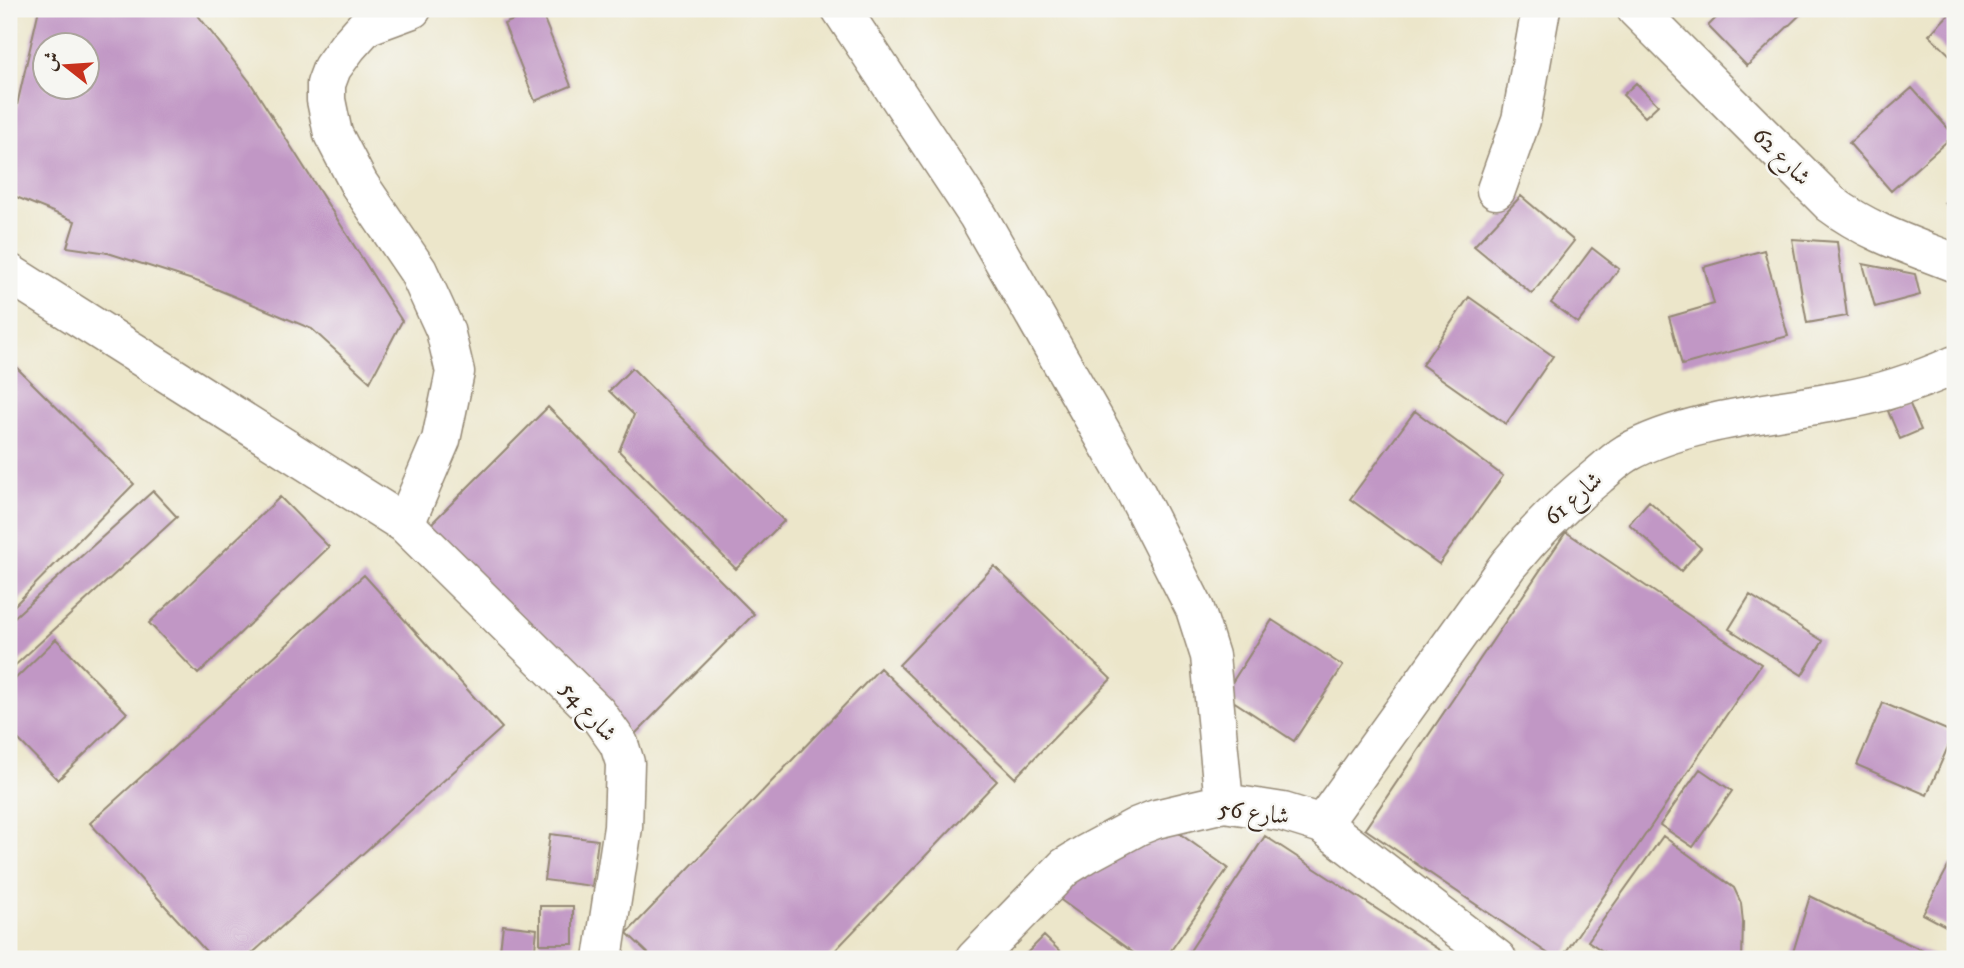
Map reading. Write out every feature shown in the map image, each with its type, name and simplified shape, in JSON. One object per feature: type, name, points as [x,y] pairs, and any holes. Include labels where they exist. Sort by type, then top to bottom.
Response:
[{"type":"street","points":[[404,524],[441,440],[455,372],[445,330],[418,271],[359,184],[333,134],[326,100],[332,68],[366,26],[411,9]]},
{"type":"street","points":[[841,9],[978,216],[1135,491],[1189,596],[1210,656],[1224,803]]},
{"type":"street","points":[[1496,190],[1521,120],[1541,9]]},
{"type":"street","name":"شارع 62","points":[[1636,9],[1831,204],[1852,220],[1875,231],[1955,263]]},
{"type":"street","name":"شارع 54","points":[[9,273],[404,524],[597,713],[619,744],[625,762],[622,827],[603,959]]},
{"type":"street","name":"شارع 61","points":[[1322,824],[1508,565],[1539,528],[1580,490],[1626,454],[1647,444],[1710,423],[1847,400],[1891,388],[1955,365]]},
{"type":"street","name":"شارع 56","points":[[975,959],[1065,867],[1138,825],[1179,812],[1224,803],[1283,812],[1322,824],[1497,959]]},
{"type":"building","points":[[39,9],[193,9],[250,82],[402,321],[370,382],[312,329],[202,283],[108,253],[67,247],[75,221],[9,194],[9,140],[32,40],[32,102],[102,102],[102,32],[34,32]]},
{"type":"building","points":[[540,9],[571,86],[535,101],[504,24]]},
{"type":"building","points":[[1725,9],[1806,9],[1747,66],[1708,26]]},
{"type":"building","points":[[1955,9],[1955,60],[1929,35]]},
{"type":"building","points":[[1636,83],[1658,105],[1645,117],[1623,95]]},
{"type":"building","points":[[1912,88],[1954,135],[1891,191],[1849,143]]},
{"type":"building","points":[[1955,190],[1955,214],[1944,203]]},
{"type":"building","points":[[1521,196],[1574,241],[1532,294],[1474,246]]},
{"type":"building","points":[[1792,239],[1837,242],[1847,316],[1807,323]]},
{"type":"building","points":[[1592,248],[1619,269],[1578,323],[1551,303]]},
{"type":"building","points":[[1764,250],[1788,336],[1682,365],[1669,317],[1714,304],[1704,267]]},
{"type":"building","points":[[1863,264],[1915,274],[1920,295],[1875,307]]},
{"type":"building","points":[[1469,297],[1553,356],[1506,424],[1422,365]]},
{"type":"building","points":[[14,365],[134,484],[9,611],[9,370]]},
{"type":"building","points":[[632,368],[784,521],[736,569],[619,451],[634,415],[609,391]]},
{"type":"building","points":[[1909,402],[1921,430],[1900,439],[1888,411]]},
{"type":"building","points":[[548,407],[754,614],[632,737],[426,529]]},
{"type":"building","points":[[1415,411],[1503,476],[1439,564],[1350,499]]},
{"type":"building","points":[[153,491],[177,517],[9,671],[9,622]]},
{"type":"building","points":[[280,497],[329,547],[198,674],[149,623]]},
{"type":"building","points":[[1649,501],[1701,548],[1681,571],[1629,524]]},
{"type":"building","points":[[1566,532],[1761,664],[1561,959],[1556,959],[1365,829]]},
{"type":"building","points":[[994,566],[1111,679],[1015,778],[899,665]]},
{"type":"building","points":[[364,575],[502,728],[246,959],[213,959],[90,823]]},
{"type":"building","points":[[1750,595],[1823,641],[1802,675],[1729,629]]},
{"type":"building","points":[[1272,620],[1343,666],[1294,741],[1224,695]]},
{"type":"building","points":[[56,639],[127,713],[58,780],[9,730],[9,685]]},
{"type":"building","points":[[880,668],[997,781],[827,959],[654,959],[627,933]]},
{"type":"building","points":[[1883,703],[1954,733],[1927,795],[1857,765]]},
{"type":"building","points":[[1700,769],[1732,791],[1693,847],[1660,825]]},
{"type":"building","points":[[1166,824],[1228,868],[1165,959],[1142,959],[1058,898],[1103,854]]},
{"type":"building","points":[[550,834],[598,840],[592,886],[544,880]]},
{"type":"building","points":[[1265,836],[1447,955],[1444,959],[1189,959],[1186,957]]},
{"type":"building","points":[[1663,836],[1734,888],[1741,903],[1742,959],[1614,959],[1588,941]]},
{"type":"building","points":[[1949,865],[1955,868],[1955,931],[1923,914]]},
{"type":"building","points":[[1810,896],[1940,959],[1791,959]]},
{"type":"building","points":[[540,906],[573,906],[573,944],[540,944]]},
{"type":"building","points":[[503,925],[537,929],[534,959],[499,959]]},
{"type":"building","points":[[1044,936],[1068,959],[1021,959]]}]
